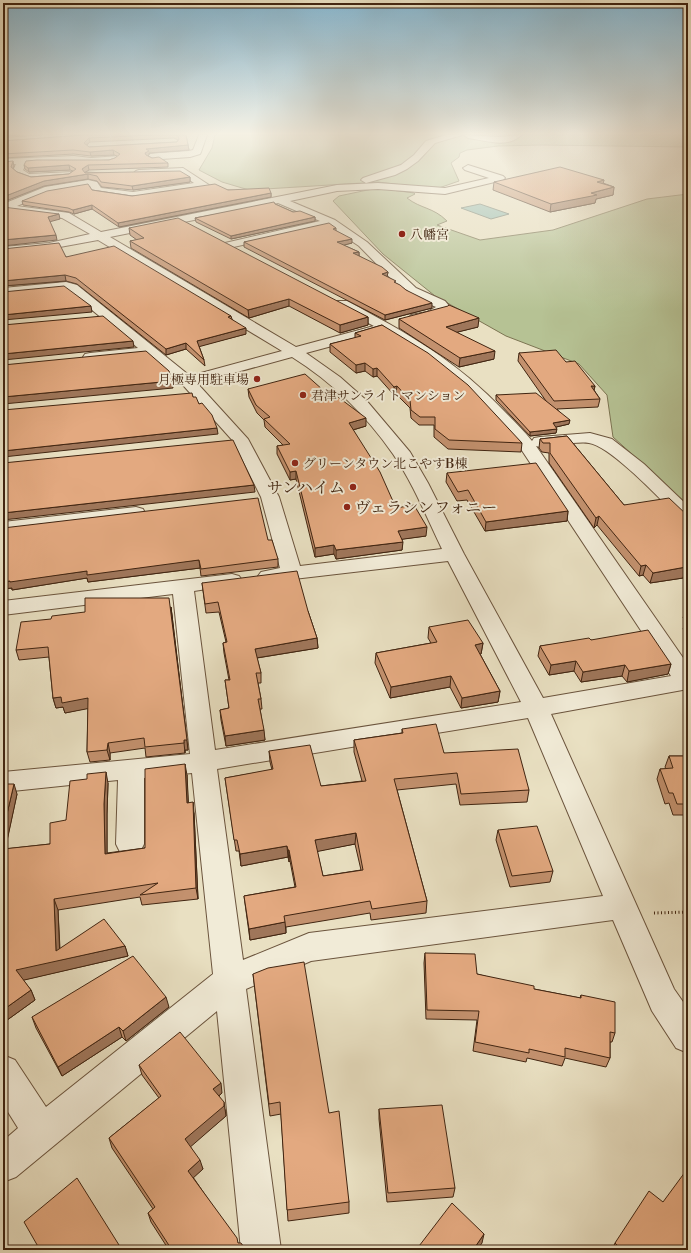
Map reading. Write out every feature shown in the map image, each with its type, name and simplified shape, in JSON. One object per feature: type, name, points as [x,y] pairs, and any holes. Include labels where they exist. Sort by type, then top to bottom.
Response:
[{"type":"street","points":[[4,207],[37,193]]},
{"type":"street","points":[[123,193],[134,195],[145,193]]},
{"type":"street","points":[[3,250],[49,246],[315,193]]},
{"type":"street","points":[[189,389],[293,352],[442,310],[443,307],[440,304],[411,291],[363,244],[331,222],[323,217],[277,200]]},
{"type":"street","points":[[4,207],[65,216],[101,236],[293,352],[335,380],[360,403],[381,427],[401,452],[420,483],[454,554],[536,708],[635,910],[663,1000],[688,1037]]},
{"type":"street","points":[[19,220],[65,216]]},
{"type":"street","points":[[180,219],[194,227]]},
{"type":"street","points":[[229,246],[331,222]]},
{"type":"street","points":[[215,238],[243,253]]},
{"type":"street","points":[[3,292],[66,286],[73,288],[99,316],[150,351],[189,389],[232,440],[262,498],[292,573]]},
{"type":"street","points":[[3,782],[203,762],[536,708],[687,681],[525,443],[497,412],[464,380],[440,361],[386,327],[331,299]]},
{"type":"street","points":[[73,359],[150,351]]},
{"type":"street","points":[[525,443],[590,438],[606,443],[638,468],[688,516]]},
{"type":"street","points":[[3,528],[152,511]]},
{"type":"street","points":[[3,608],[454,554]]},
{"type":"street","points":[[183,586],[261,1250]]},
{"type":"street","points":[[130,844],[131,770]]},
{"type":"street","points":[[3,1164],[229,981],[309,948],[635,910]]},
{"type":"street","points":[[3,1072],[42,1133]]},
{"type":"path","points":[[635,910],[688,912]]},
{"type":"green space","points":[[351,193],[414,193],[407,198],[412,202],[432,210],[447,221],[437,225],[480,240],[553,230],[647,199],[688,194],[688,505],[613,437],[607,395],[579,364],[506,336],[435,296],[383,254],[333,201],[339,196]]},
{"type":"water","points":[[480,204],[509,214],[491,219],[461,208]]},
{"type":"building","points":[[3,193],[12,193],[3,197]]},
{"type":"building","points":[[41,193],[115,193],[132,196],[149,193],[269,193],[118,223],[92,205],[73,210],[22,201]]},
{"type":"building","points":[[524,193],[592,193],[597,195],[551,204]]},
{"type":"building","points":[[274,202],[275,204],[293,212],[300,211],[315,217],[231,236],[195,218]]},
{"type":"building","points":[[3,207],[59,214],[48,217],[56,235],[3,240]]},
{"type":"building","points":[[178,218],[368,317],[340,325],[289,299],[248,310],[130,241],[144,238],[129,228]]},
{"type":"building","points":[[329,223],[336,228],[333,229],[352,239],[337,242],[359,252],[353,253],[382,267],[388,272],[382,274],[396,281],[394,282],[406,290],[432,303],[385,315],[244,242]]},
{"type":"building","points":[[59,243],[66,257],[114,246],[231,316],[228,317],[246,328],[197,341],[204,360],[186,343],[166,349],[76,278],[65,275],[3,281],[3,249]]},
{"type":"building","points":[[64,286],[91,306],[3,315],[3,292]]},
{"type":"building","points":[[449,305],[479,318],[446,327],[495,351],[460,358],[399,319]]},
{"type":"building","points":[[103,316],[133,341],[3,354],[3,325]]},
{"type":"building","points":[[382,325],[428,353],[468,385],[522,443],[449,440],[435,429],[435,417],[420,417],[411,410],[410,400],[397,386],[394,387],[377,368],[373,369],[365,363],[356,365],[330,344],[361,336],[355,333]]},
{"type":"building","points":[[556,350],[566,362],[575,361],[595,386],[591,386],[600,399],[554,401],[519,353]]},
{"type":"building","points":[[146,351],[169,371],[172,381],[3,397],[3,365]]},
{"type":"building","points":[[305,374],[332,398],[338,397],[366,418],[349,423],[380,472],[396,508],[414,505],[427,527],[398,531],[403,542],[336,550],[334,545],[315,548],[296,471],[290,472],[277,446],[290,444],[264,419],[270,417],[256,405],[248,389]]},
{"type":"building","points":[[192,393],[193,397],[196,397],[199,404],[202,403],[212,415],[217,428],[3,451],[3,410]]},
{"type":"building","points":[[536,393],[570,420],[553,423],[557,429],[530,432],[496,395]]},
{"type":"building","points":[[567,436],[624,505],[669,498],[687,515],[684,516],[688,519],[688,570],[686,567],[653,573],[646,565],[641,566],[599,516],[596,518],[550,453],[550,443],[543,443],[540,439]]},
{"type":"building","points":[[233,440],[254,485],[3,513],[3,463]]},
{"type":"building","points":[[536,463],[568,511],[486,522],[468,490],[458,492],[447,473]]},
{"type":"building","points":[[258,498],[268,540],[272,540],[278,559],[201,569],[199,560],[87,575],[87,571],[3,582],[3,528]]},
{"type":"building","points":[[297,571],[317,638],[255,649],[261,673],[256,673],[261,699],[258,699],[264,730],[225,736],[220,710],[229,708],[225,680],[230,680],[223,643],[227,642],[218,602],[205,604],[202,583]]},
{"type":"building","points":[[85,598],[169,598],[187,740],[184,740],[184,743],[145,747],[144,738],[108,743],[107,750],[87,752],[88,698],[62,703],[61,697],[53,698],[48,647],[16,650],[21,622],[51,619],[52,616],[85,612]]},
{"type":"building","points":[[468,620],[483,643],[475,645],[500,691],[462,698],[451,676],[391,687],[376,653],[437,642],[429,627]]},
{"type":"building","points":[[648,630],[671,664],[629,671],[625,665],[583,672],[576,661],[551,665],[540,646],[589,638],[591,640]]},
{"type":"building","points":[[436,724],[444,753],[518,749],[529,790],[461,794],[457,773],[394,779],[427,901],[372,909],[370,901],[284,916],[285,922],[249,929],[244,896],[296,887],[287,846],[240,854],[237,840],[234,840],[225,778],[273,769],[269,751],[310,745],[321,786],[366,781],[354,740],[403,733],[402,729]],"holes":[[[356,833],[363,870],[323,876],[315,840]]]},
{"type":"building","points":[[669,756],[688,756],[688,804],[677,804],[673,793],[669,793],[660,769],[673,768]]},
{"type":"building","points":[[185,764],[187,803],[193,802],[196,888],[140,895],[158,883],[54,899],[56,951],[104,919],[125,946],[16,970],[31,990],[3,1010],[3,849],[50,844],[50,823],[66,820],[70,781],[87,779],[87,774],[106,772],[104,804],[105,854],[145,848],[145,769]]},
{"type":"building","points":[[3,784],[14,784],[3,831]]},
{"type":"building","points":[[537,826],[553,871],[512,876],[498,830]]},
{"type":"building","points":[[425,953],[475,954],[477,974],[534,986],[534,989],[581,998],[581,995],[615,1002],[615,1033],[610,1032],[610,1058],[565,1048],[565,1057],[529,1049],[529,1053],[475,1042],[479,1011],[427,1010]]},
{"type":"building","points":[[133,956],[166,997],[123,1031],[119,1027],[58,1067],[32,1017]]},
{"type":"building","points":[[304,962],[329,1113],[339,1111],[349,1202],[287,1210],[280,1102],[269,1104],[253,974],[268,968]]},
{"type":"building","points":[[180,1032],[221,1083],[213,1089],[224,1102],[224,1106],[185,1139],[200,1160],[188,1171],[237,1238],[238,1243],[241,1243],[246,1250],[172,1250],[148,1213],[155,1207],[109,1138],[161,1096],[139,1065]]},
{"type":"building","points":[[442,1105],[455,1188],[388,1193],[379,1109]]},
{"type":"building","points":[[688,1168],[688,1250],[622,1250],[615,1243],[649,1191],[663,1202]]},
{"type":"building","points":[[77,1178],[119,1245],[113,1250],[40,1250],[24,1222]]},
{"type":"building","points":[[452,1203],[484,1234],[473,1250],[416,1250]]},
{"type":"place","name":"八幡宮","points":[[402,234]]},
{"type":"place","name":"月極専用駐車場","points":[[257,379]]},
{"type":"place","name":"君津サンライトマンション","points":[[303,395]]},
{"type":"place","name":"グリーンタウン北こやすB棟","points":[[295,463]]},
{"type":"place","name":"サンハイム","points":[[353,487]]},
{"type":"place","name":"ヴェラシンフォニー","points":[[347,507]]}]
